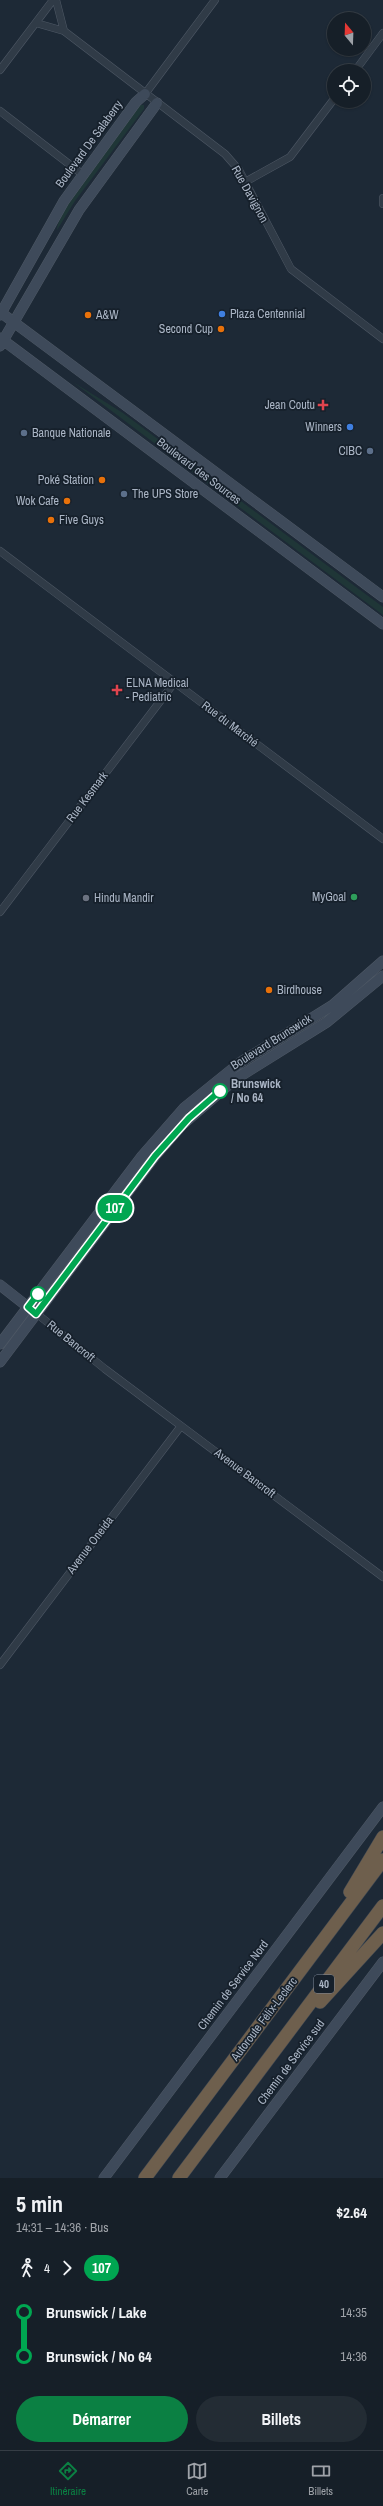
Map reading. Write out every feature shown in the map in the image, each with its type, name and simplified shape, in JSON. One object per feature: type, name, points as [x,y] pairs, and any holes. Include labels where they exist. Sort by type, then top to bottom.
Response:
[{"type":"highway","points":[[309,1958],[383,1837]]},
{"type":"highway","name":"Autoroute Félix-Leclerc","points":[[145,2178],[383,1860]]},
{"type":"highway","name":"40","points":[[179,2178],[383,1906]]},
{"type":"highway","points":[[265,2063],[383,1933]]},
{"type":"street","points":[[0,70],[53,0]]},
{"type":"street","points":[[56,0],[64,31]]},
{"type":"street","name":"Boulevard De Salaberry","points":[[0,313],[46,232],[82,174],[136,102],[145,94],[215,0]]},
{"type":"street","name":"Rue Davignon","points":[[36,23],[64,31],[225,154],[236,166],[291,269],[383,339]]},
{"type":"street","points":[[360,64],[383,33]]},
{"type":"street","points":[[1,341],[14,322],[60,240],[92,191],[157,103]]},
{"type":"street","points":[[245,182],[290,157],[327,108]]},
{"type":"street","points":[[0,111],[82,174]]},
{"type":"street","points":[[383,198],[383,204]]},
{"type":"street","points":[[46,232],[60,240]]},
{"type":"street","name":"Boulevard des Sources","points":[[0,313],[383,597]]},
{"type":"street","name":"Boulevard des Sources","points":[[1,341],[383,624]]},
{"type":"street","name":"Rue du Marché","points":[[0,551],[383,839]]},
{"type":"street","name":"Rue Kesmark","points":[[0,912],[174,683]]},
{"type":"street","name":"Boulevard Brunswick","points":[[0,1362],[32,1310],[145,1151],[184,1108],[234,1067],[333,1005],[383,961]]},
{"type":"street","name":"Boulevard Brunswick","points":[[0,1344],[32,1310],[155,1156],[189,1118],[239,1076],[333,1018],[383,976]]},
{"type":"street","points":[[0,1285],[32,1310]]},
{"type":"street","name":"Rue Bancroft","points":[[32,1310],[106,1369]]},
{"type":"street","name":"Avenue Bancroft","points":[[106,1369],[383,1578]]},
{"type":"street","name":"Avenue Oneida","points":[[0,1665],[181,1426]]},
{"type":"street","name":"Chemin de Service Nord","points":[[104,2178],[383,1807]]},
{"type":"street","name":"Chemin de Service sud","points":[[220,2178],[383,1962]]},
{"type":"green space","points":[[140,105],[144,105],[144,109],[75,201],[57,230],[60,218],[68,203]]},
{"type":"green space","points":[[73,382],[123,413],[383,607],[383,615]]},
{"type":"bus line","name":"107","points":[[38,1294],[28,1307],[36,1314],[155,1156],[189,1118],[202,1105],[220,1091]]},
{"type":"place","name":"Plaza Centennial","points":[[222,314]]},
{"type":"place","name":"A&W","points":[[88,315]]},
{"type":"place","name":"Second Cup","points":[[221,329]]},
{"type":"place","name":"Jean Coutu","points":[[323,405]]},
{"type":"place","name":"Winners","points":[[350,427]]},
{"type":"place","name":"Banque Nationale","points":[[24,433]]},
{"type":"place","name":"CIBC","points":[[370,451]]},
{"type":"place","name":"Poké Station","points":[[102,480]]},
{"type":"place","name":"The UPS Store","points":[[124,494]]},
{"type":"place","name":"Wok Cafe","points":[[67,501]]},
{"type":"place","name":"Five Guys","points":[[51,520]]},
{"type":"place","name":"ELNA Medical - Pediatric","points":[[117,690]]},
{"type":"place","name":"MyGoal","points":[[354,897]]},
{"type":"place","name":"Hindu Mandir","points":[[86,898]]},
{"type":"place","name":"Birdhouse","points":[[269,990]]},
{"type":"place","name":"Brunswick / No 64","points":[[220,1091]]}]
